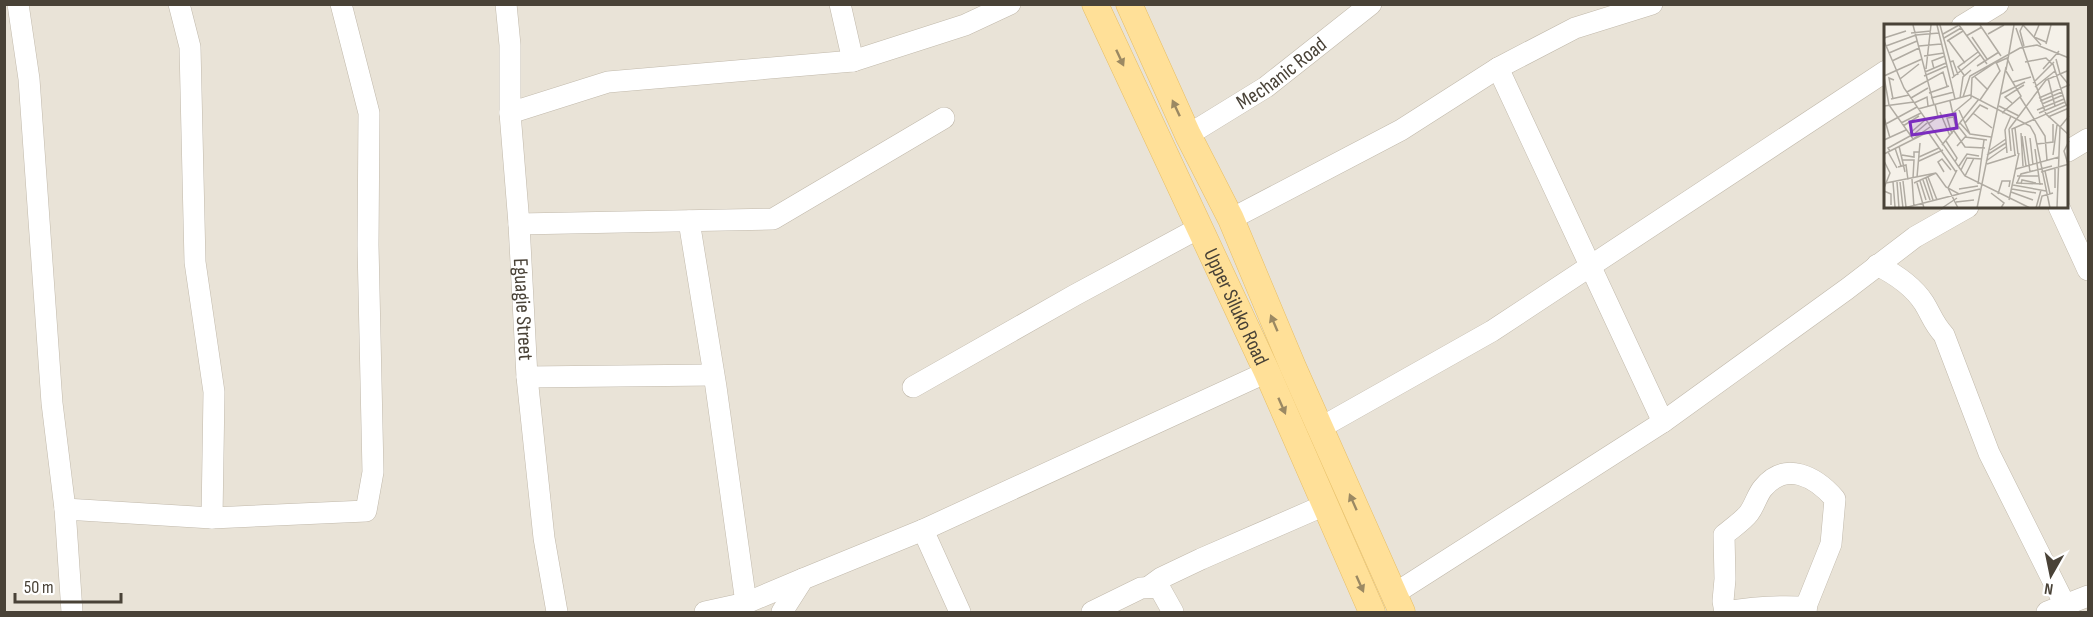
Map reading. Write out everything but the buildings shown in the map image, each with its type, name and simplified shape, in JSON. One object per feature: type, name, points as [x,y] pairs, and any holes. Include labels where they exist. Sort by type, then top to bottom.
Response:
[{"type":"main road","name":"Upper Siluko Road","points":[[1095,4],[1267,372],[1372,612]]},
{"type":"main road","name":"Upper Siluko Road","points":[[1129,4],[1188,135],[1231,219],[1398,603]]},
{"type":"street","points":[[4,8],[9,4]]},
{"type":"street","points":[[18,4],[29,79],[52,403],[65,509],[72,612]]},
{"type":"street","points":[[179,4],[190,46],[195,262],[214,392],[212,518]]},
{"type":"street","points":[[65,509],[212,518],[366,511],[373,472],[368,256],[369,113],[341,4]]},
{"type":"street","name":"Eguagie Street","points":[[506,4],[510,45],[510,113],[519,224],[527,377],[544,538],[558,612]]},
{"type":"street","points":[[840,4],[853,61]]},
{"type":"street","points":[[510,113],[608,82],[853,61],[964,25],[1010,4]]},
{"type":"street","name":"Mechanic Road","points":[[1188,135],[1266,87],[1342,14],[1371,4]]},
{"type":"street","points":[[1231,219],[1401,130],[1498,68],[1575,28],[1652,4]]},
{"type":"street","points":[[1965,24],[1998,4]]},
{"type":"street","points":[[1498,68],[1663,422]]},
{"type":"street","points":[[1320,428],[1492,331],[1884,72]]},
{"type":"street","points":[[519,224],[773,219],[944,118]]},
{"type":"street","points":[[2069,150],[2088,139]]},
{"type":"street","points":[[1398,603],[1663,422],[1915,237],[1966,208]]},
{"type":"street","points":[[2059,208],[2088,270]]},
{"type":"street","points":[[689,221],[746,603]]},
{"type":"street","points":[[912,387],[1199,228]]},
{"type":"street","points":[[1877,265],[1910,287],[1924,303],[1933,323],[1944,335],[1989,453],[2056,609],[2088,596]]},
{"type":"street","points":[[705,612],[746,603],[923,530],[1267,372]]},
{"type":"street","points":[[527,377],[713,375]]},
{"type":"street","points":[[1797,473],[1817,482],[1835,499],[1831,544],[1805,612],[1798,607],[1783,606],[1725,612],[1723,601],[1724,535],[1748,515],[1763,488],[1780,474],[1797,473]]},
{"type":"street","points":[[1150,586],[1161,578],[1201,559],[1325,505]]},
{"type":"street","points":[[923,530],[960,612]]},
{"type":"street","points":[[782,612],[803,579]]},
{"type":"street","points":[[1094,612],[1141,588],[1150,586],[1159,587],[1173,612]]},
{"type":"shaded area","points":[[5,5],[2088,5],[2088,612],[5,612]]}]
